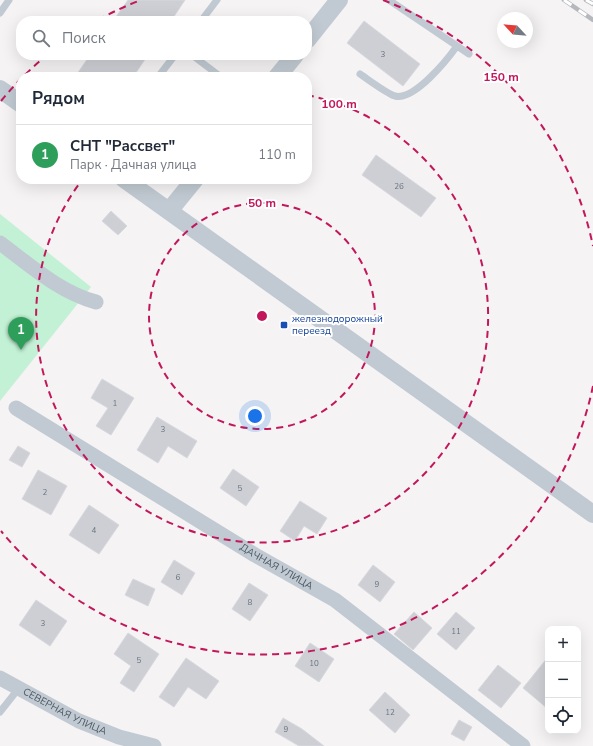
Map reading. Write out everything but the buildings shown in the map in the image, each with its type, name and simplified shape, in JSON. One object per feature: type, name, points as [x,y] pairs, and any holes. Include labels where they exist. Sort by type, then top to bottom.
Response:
[{"type":"street","points":[[312,34],[339,0]]},
{"type":"street","points":[[281,72],[291,60]]},
{"type":"street","points":[[0,89],[16,100]]},
{"type":"street","points":[[131,184],[593,514]]},
{"type":"street","points":[[169,211],[191,184]]},
{"type":"street","points":[[0,243],[57,285],[82,298],[96,302]]},
{"type":"street","name":"ДАЧНАЯ УЛИЦА","points":[[16,408],[255,555],[335,600],[523,746]]},
{"type":"street","name":"СЕВЕРНАЯ УЛИЦА","points":[[0,678],[79,721],[119,737],[154,746]]},
{"type":"lane","points":[[0,13],[9,0]]},
{"type":"lane","points":[[205,16],[217,0]]},
{"type":"lane","points":[[389,0],[469,54]]},
{"type":"lane","points":[[360,74],[395,96],[403,96],[437,72],[457,46]]},
{"type":"lane","points":[[162,72],[171,60]]},
{"type":"lane","points":[[198,60],[214,72]]},
{"type":"lane","points":[[0,712],[19,688]]},
{"type":"green space","points":[[0,214],[91,287],[0,401]]},
{"type":"railway","points":[[564,0],[593,20]]},
{"type":"railway","points":[[586,0],[593,4]]},
{"type":"place","name":"железнодорожный переезд","points":[[284,325]]},
{"type":"place","name":"СНТ \"Рассвет\"","points":[[21,350]]}]
